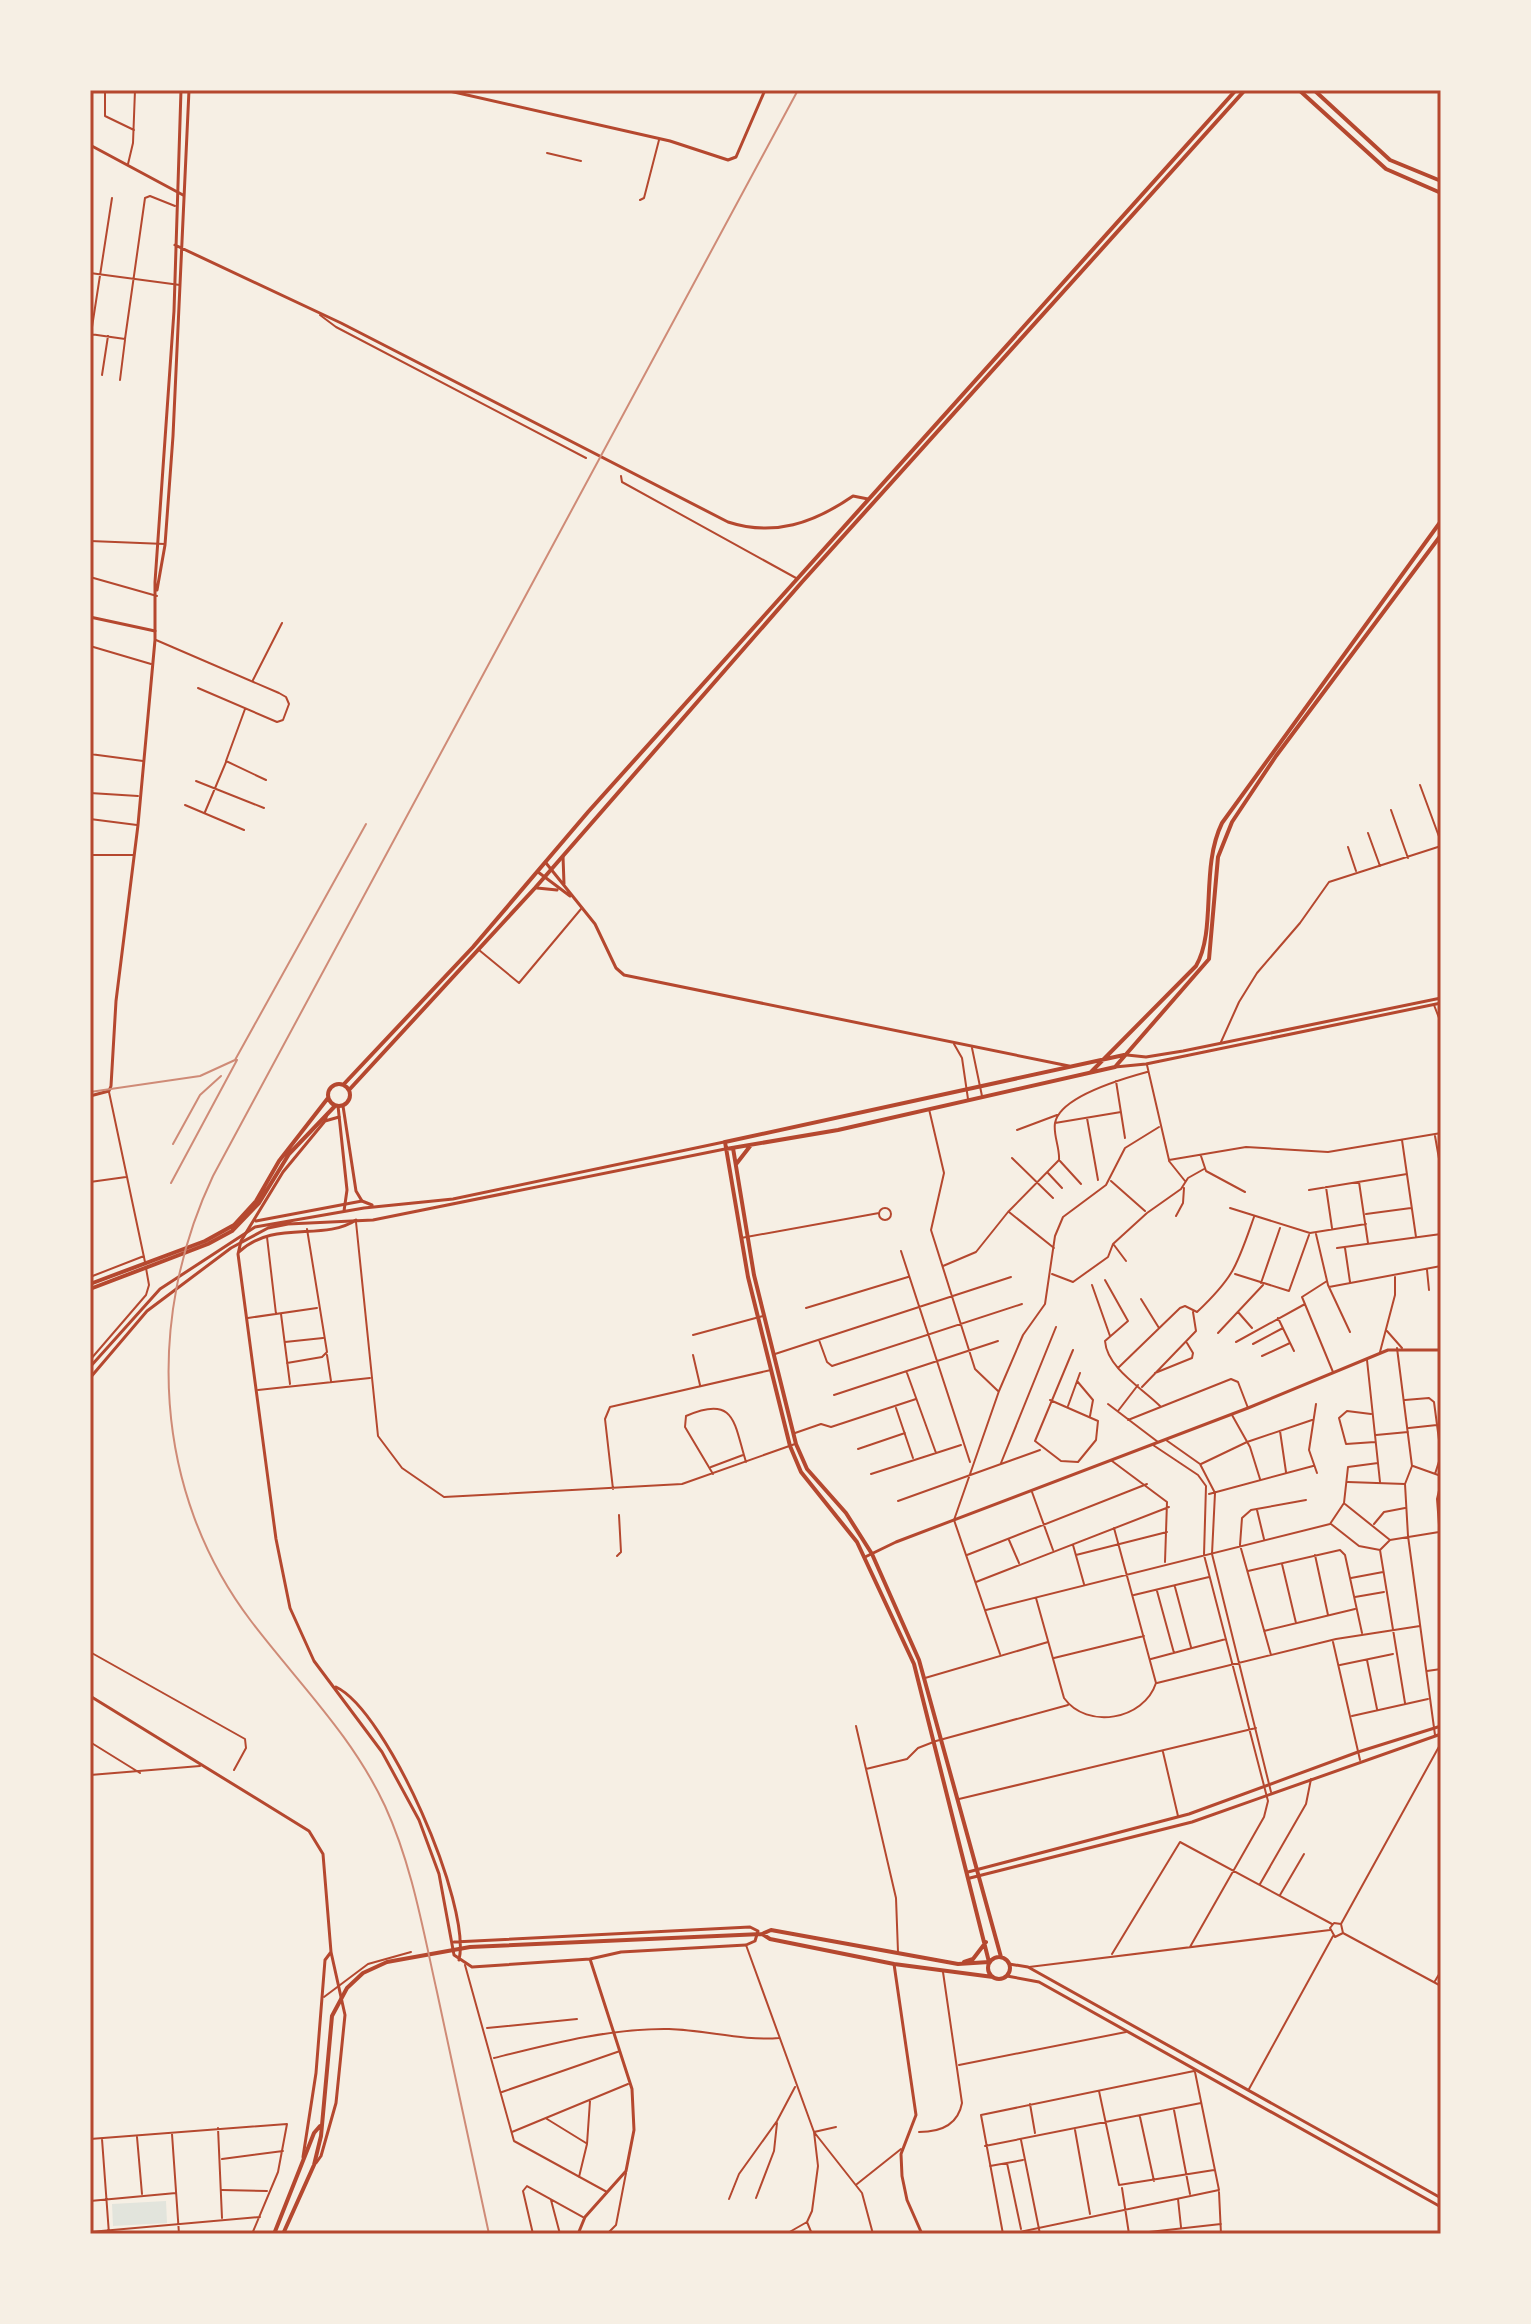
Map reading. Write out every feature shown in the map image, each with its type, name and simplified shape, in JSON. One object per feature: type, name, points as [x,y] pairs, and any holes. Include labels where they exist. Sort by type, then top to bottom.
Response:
[{"type":"main road","points":[[157,590],[155,582],[175,284],[181,90]]},
{"type":"main road","points":[[90,1096],[109,1091],[138,825],[157,590],[165,545],[189,90]]},
{"type":"main road","points":[[445,90],[660,139],[734,160],[765,90]]},
{"type":"main road","points":[[90,1286],[225,1236],[251,1213],[274,1173],[328,1098],[333,1085],[344,1084],[389,1040],[797,578],[1236,90]]},
{"type":"main road","points":[[349,1090],[535,888],[802,582],[1245,90]]},
{"type":"main road","points":[[1299,90],[1386,169],[1441,193]]},
{"type":"main road","points":[[1314,90],[1390,160],[1441,181]]},
{"type":"main road","points":[[90,145],[183,195]]},
{"type":"main road","points":[[175,245],[341,323],[728,522],[763,529],[807,523],[853,496],[870,500]]},
{"type":"main road","points":[[1091,1072],[1100,1059],[1134,1030],[1196,966],[1205,943],[1208,873],[1222,823],[1441,521]]},
{"type":"main road","points":[[1115,1067],[1209,959],[1218,857],[1232,822],[1276,756],[1441,535]]},
{"type":"main road","points":[[797,578],[802,582]]},
{"type":"main road","points":[[90,617],[155,631]]},
{"type":"main road","points":[[564,852],[564,885]]},
{"type":"main road","points":[[545,862],[570,896]]},
{"type":"main road","points":[[537,871],[582,908],[601,935],[616,968],[624,975],[1069,1066]]},
{"type":"main road","points":[[535,888],[561,891]]},
{"type":"main road","points":[[90,1367],[160,1289],[239,1235],[273,1222],[335,1215],[376,1206],[453,1199],[1100,1059],[1221,1043],[1441,1000]]},
{"type":"main road","points":[[90,1378],[147,1311],[231,1248],[268,1228],[398,1214],[838,1130],[1091,1072],[1146,1064],[1434,1004],[1441,1000]]},
{"type":"main road","points":[[274,1173],[327,1113],[349,1101],[349,1090],[344,1084]]},
{"type":"main road","points":[[328,1098],[338,1106],[354,1182],[362,1201]]},
{"type":"main road","points":[[338,1106],[347,1205],[341,1213]]},
{"type":"main road","points":[[327,1113],[325,1121],[283,1172],[256,1221],[241,1241],[238,1254],[285,1591],[314,1661],[336,1687],[392,1768],[419,1820],[439,1874],[454,1955],[465,1965],[481,1967],[590,1959],[621,1952],[746,1945],[755,1941],[760,1934]]},
{"type":"main road","points":[[325,1121],[339,1117]]},
{"type":"main road","points":[[732,1141],[747,1237],[796,1444],[807,1469],[846,1513],[872,1554],[923,1679],[1001,1957],[1009,1964],[1029,1968],[1441,2198]]},
{"type":"main road","points":[[725,1142],[740,1238],[790,1446],[801,1472],[839,1517],[865,1557],[923,1679],[986,1942],[988,1971],[993,1977]]},
{"type":"main road","points":[[737,1169],[741,1154],[753,1144]]},
{"type":"main road","points":[[256,1221],[362,1201],[376,1206]]},
{"type":"main road","points":[[238,1254],[267,1236],[343,1226],[356,1220]]},
{"type":"main road","points":[[865,1557],[1380,1354],[1400,1348],[1441,1350]]},
{"type":"main road","points":[[336,1687],[359,1708],[414,1792],[448,1884],[459,1941],[459,1960]]},
{"type":"main road","points":[[90,1696],[278,1810],[316,1840],[323,1854],[331,1952],[345,2015],[336,2103],[321,2156],[314,2165]]},
{"type":"main road","points":[[977,1873],[1178,1817],[1358,1752],[1441,1726]]},
{"type":"main road","points":[[969,1875],[1167,1829],[1441,1734]]},
{"type":"main road","points":[[452,1942],[750,1927],[770,1939],[894,1964],[993,1977],[1028,1978],[1441,2207]]},
{"type":"main road","points":[[283,2234],[314,2165],[332,2016],[347,1988],[373,1967],[470,1947],[760,1934],[771,1930],[958,1964],[989,1962],[1001,1957]]},
{"type":"main road","points":[[958,1964],[973,1959],[986,1942]]},
{"type":"main road","points":[[303,2163],[325,1960],[331,1952]]},
{"type":"main road","points":[[578,2234],[585,2217],[626,2171],[634,2130],[631,2083],[590,1959]]},
{"type":"main road","points":[[894,1964],[916,2115],[901,2159],[902,2176],[907,2200],[922,2234]]},
{"type":"main road","points":[[1007,1976],[1009,1964]]},
{"type":"main road","points":[[1028,1978],[1029,1968]]},
{"type":"main road","points":[[274,2234],[320,2126]]},
{"type":"street","points":[[105,90],[105,116],[134,130]]},
{"type":"street","points":[[128,165],[134,130],[135,90]]},
{"type":"street","points":[[640,200],[644,198],[660,139]]},
{"type":"street","points":[[547,153],[581,161]]},
{"type":"street","points":[[120,380],[146,196],[176,206]]},
{"type":"street","points":[[90,340],[112,198]]},
{"type":"street","points":[[90,273],[181,285]]},
{"type":"street","points":[[90,302],[95,303]]},
{"type":"street","points":[[316,312],[336,327],[586,458]]},
{"type":"street","points":[[90,334],[125,339]]},
{"type":"street","points":[[102,375],[108,336]]},
{"type":"street","points":[[621,476],[622,482],[797,578]]},
{"type":"street","points":[[90,541],[165,545]]},
{"type":"street","points":[[90,577],[157,596]]},
{"type":"street","points":[[252,681],[282,623]]},
{"type":"street","points":[[155,640],[286,697],[289,704],[281,723],[198,688]]},
{"type":"street","points":[[90,646],[152,665]]},
{"type":"street","points":[[205,812],[245,708]]},
{"type":"street","points":[[90,736],[91,754],[143,761]]},
{"type":"street","points":[[226,761],[266,780]]},
{"type":"street","points":[[196,781],[264,808]]},
{"type":"street","points":[[1221,1043],[1239,1002],[1257,973],[1300,923],[1329,882],[1356,871],[1408,859],[1441,844],[1420,785]]},
{"type":"street","points":[[90,793],[139,796]]},
{"type":"street","points":[[185,805],[244,830]]},
{"type":"street","points":[[1391,810],[1408,859]]},
{"type":"street","points":[[90,819],[138,825]]},
{"type":"street","points":[[1368,833],[1380,867]]},
{"type":"street","points":[[1348,847],[1356,871]]},
{"type":"street","points":[[90,855],[135,855]]},
{"type":"street","points":[[479,950],[519,983],[582,908]]},
{"type":"street","points":[[1434,1004],[1441,1023]]},
{"type":"street","points":[[954,1044],[962,1058],[968,1099]]},
{"type":"street","points":[[972,1048],[982,1096]]},
{"type":"street","points":[[1146,1064],[1169,1160],[1186,1181]]},
{"type":"street","points":[[1017,1130],[1059,1114],[1089,1092],[1116,1079],[1148,1072]]},
{"type":"street","points":[[1116,1079],[1125,1138]]},
{"type":"street","points":[[90,1360],[146,1295],[149,1285],[109,1091]]},
{"type":"street","points":[[929,1109],[944,1173],[931,1224],[980,1376],[999,1391]]},
{"type":"street","points":[[1055,1124],[1121,1112]]},
{"type":"street","points":[[1059,1114],[1055,1124],[1059,1160],[1081,1184]]},
{"type":"street","points":[[1087,1118],[1098,1180]]},
{"type":"street","points":[[1000,1654],[954,1520],[999,1391],[1023,1335],[1045,1304],[1063,1217],[1110,1180],[1125,1148],[1159,1127]]},
{"type":"street","points":[[1169,1160],[1246,1147],[1328,1152],[1441,1133]]},
{"type":"street","points":[[1435,1134],[1441,1170]]},
{"type":"street","points":[[1402,1140],[1416,1238]]},
{"type":"street","points":[[1200,1155],[1204,1169],[1245,1192]]},
{"type":"street","points":[[1012,1158],[1053,1198]]},
{"type":"street","points":[[943,1266],[976,1252],[1008,1212],[1059,1160]]},
{"type":"street","points":[[1051,1273],[1073,1282],[1108,1257],[1113,1244],[1204,1169]]},
{"type":"street","points":[[1047,1172],[1062,1188]]},
{"type":"street","points":[[1309,1190],[1407,1174]]},
{"type":"street","points":[[90,1182],[127,1176]]},
{"type":"street","points":[[1110,1180],[1147,1213]]},
{"type":"street","points":[[1359,1182],[1368,1244]]},
{"type":"street","points":[[1176,1216],[1183,1203],[1183,1186]]},
{"type":"street","points":[[1326,1187],[1333,1229]]},
{"type":"street","points":[[1230,1208],[1310,1233],[1366,1224]]},
{"type":"street","points":[[1365,1214],[1412,1208]]},
{"type":"street","points":[[1008,1212],[1055,1249]]},
{"type":"street","points":[[740,1238],[879,1213]]},
{"type":"street","points":[[1193,1312],[1234,1274],[1254,1217]]},
{"type":"street","points":[[356,1220],[378,1436],[402,1468],[444,1497],[613,1491],[682,1484],[796,1444]]},
{"type":"street","points":[[1218,1333],[1262,1284],[1281,1226]]},
{"type":"street","points":[[307,1229],[331,1382]]},
{"type":"street","points":[[1234,1274],[1285,1292],[1292,1288],[1310,1233]]},
{"type":"street","points":[[1316,1233],[1329,1287],[1350,1332]]},
{"type":"street","points":[[1337,1248],[1441,1234]]},
{"type":"street","points":[[267,1236],[276,1314]]},
{"type":"street","points":[[1113,1244],[1126,1261]]},
{"type":"street","points":[[1345,1247],[1351,1283]]},
{"type":"street","points":[[901,1251],[971,1465]]},
{"type":"street","points":[[90,1277],[144,1256]]},
{"type":"street","points":[[1329,1287],[1441,1266]]},
{"type":"street","points":[[1427,1269],[1429,1290]]},
{"type":"street","points":[[1380,1354],[1396,1290],[1395,1275]]},
{"type":"street","points":[[806,1308],[908,1277]]},
{"type":"street","points":[[774,1354],[1011,1277]]},
{"type":"street","points":[[1105,1280],[1128,1321],[1110,1336],[1105,1345],[1118,1368],[1160,1406]]},
{"type":"street","points":[[1327,1281],[1302,1295],[1333,1373]]},
{"type":"street","points":[[1092,1285],[1110,1336]]},
{"type":"street","points":[[1141,1299],[1159,1328]]},
{"type":"street","points":[[819,1339],[827,1362],[832,1366],[1022,1304]]},
{"type":"street","points":[[1236,1342],[1252,1329],[1305,1304]]},
{"type":"street","points":[[1118,1368],[1183,1306],[1193,1312],[1197,1328],[1118,1412]]},
{"type":"street","points":[[247,1318],[318,1308]]},
{"type":"street","points":[[1238,1312],[1252,1329]]},
{"type":"street","points":[[281,1314],[290,1386]]},
{"type":"street","points":[[693,1335],[764,1315]]},
{"type":"street","points":[[1278,1317],[1294,1351]]},
{"type":"street","points":[[1000,1464],[1056,1327]]},
{"type":"street","points":[[1253,1344],[1283,1328]]},
{"type":"street","points":[[1386,1330],[1400,1348],[1412,1466],[1405,1484],[1408,1536],[1435,1736]]},
{"type":"street","points":[[284,1342],[324,1338]]},
{"type":"street","points":[[834,1395],[998,1341]]},
{"type":"street","points":[[1154,1373],[1192,1358],[1193,1353],[1186,1342]]},
{"type":"street","points":[[1262,1356],[1290,1343]]},
{"type":"street","points":[[1073,1350],[1050,1400],[1036,1444],[1061,1461],[1076,1462]]},
{"type":"street","points":[[287,1363],[322,1357],[327,1352]]},
{"type":"street","points":[[693,1355],[700,1386]]},
{"type":"street","points":[[1367,1359],[1380,1482]]},
{"type":"street","points":[[613,1491],[606,1411],[777,1369]]},
{"type":"street","points":[[907,1372],[936,1453]]},
{"type":"street","points":[[1067,1407],[1080,1373]]},
{"type":"street","points":[[257,1390],[370,1378]]},
{"type":"street","points":[[1128,1420],[1231,1379],[1238,1382],[1248,1408]]},
{"type":"street","points":[[1077,1381],[1093,1400],[1090,1416]]},
{"type":"street","points":[[793,1434],[821,1424],[831,1427],[916,1399]]},
{"type":"street","points":[[1404,1400],[1432,1399],[1441,1460],[1435,1474]]},
{"type":"street","points":[[1050,1400],[1090,1416],[1099,1424],[1096,1440],[1076,1462]]},
{"type":"street","points":[[1108,1404],[1158,1442]]},
{"type":"street","points":[[1316,1404],[1309,1450],[1317,1473]]},
{"type":"street","points":[[896,1406],[914,1460]]},
{"type":"street","points":[[713,1475],[685,1427],[686,1416],[698,1411],[717,1407],[728,1412],[742,1440],[746,1462]]},
{"type":"street","points":[[1372,1415],[1347,1411],[1339,1418],[1346,1444],[1375,1442]]},
{"type":"street","points":[[1232,1414],[1247,1442],[1261,1481]]},
{"type":"street","points":[[1200,1464],[1247,1442],[1312,1420]]},
{"type":"street","points":[[1375,1436],[1437,1425]]},
{"type":"street","points":[[1280,1430],[1286,1474]]},
{"type":"street","points":[[858,1449],[905,1433]]},
{"type":"street","points":[[1165,1440],[1200,1464],[1215,1493],[1212,1554],[1271,1792]]},
{"type":"street","points":[[871,1474],[963,1445]]},
{"type":"street","points":[[1153,1445],[1198,1475],[1208,1495],[1204,1555],[1268,1801],[1264,1817],[1190,1947]]},
{"type":"street","points":[[898,1501],[1042,1449]]},
{"type":"street","points":[[710,1468],[744,1454]]},
{"type":"street","points":[[1111,1460],[1147,1484],[1169,1507],[1164,1564]]},
{"type":"street","points":[[1076,1462],[1080,1472]]},
{"type":"street","points":[[985,1610],[1330,1524],[1344,1503],[1348,1467],[1378,1463]]},
{"type":"street","points":[[1208,1495],[1313,1466]]},
{"type":"street","points":[[1412,1466],[1441,1476]]},
{"type":"street","points":[[1346,1482],[1405,1484]]},
{"type":"street","points":[[1441,1482],[1437,1494],[1441,1551]]},
{"type":"street","points":[[966,1555],[1147,1484]]},
{"type":"street","points":[[1031,1491],[1053,1551]]},
{"type":"street","points":[[1271,1657],[1240,1545],[1244,1514],[1306,1500]]},
{"type":"street","points":[[1344,1503],[1390,1540]]},
{"type":"street","points":[[975,1582],[1169,1507]]},
{"type":"street","points":[[1374,1525],[1384,1512],[1406,1508]]},
{"type":"street","points":[[1257,1509],[1264,1540]]},
{"type":"street","points":[[617,1556],[621,1552],[619,1515]]},
{"type":"street","points":[[1330,1524],[1359,1546],[1380,1550]]},
{"type":"street","points":[[866,1769],[907,1759],[918,1748],[936,1741],[1069,1705],[1100,1717],[1127,1713],[1147,1702],[1156,1683],[1114,1528]]},
{"type":"street","points":[[1076,1555],[1167,1532]]},
{"type":"street","points":[[1380,1550],[1390,1540],[1439,1532]]},
{"type":"street","points":[[1009,1538],[1020,1565]]},
{"type":"street","points":[[1072,1544],[1084,1584]]},
{"type":"street","points":[[1380,1550],[1405,1703]]},
{"type":"street","points":[[1248,1572],[1315,1554],[1343,1552],[1363,1634]]},
{"type":"street","points":[[1315,1554],[1328,1615]]},
{"type":"street","points":[[1282,1563],[1296,1623]]},
{"type":"street","points":[[1350,1578],[1383,1572]]},
{"type":"street","points":[[1133,1596],[1209,1577]]},
{"type":"street","points":[[1175,1586],[1191,1648]]},
{"type":"street","points":[[1157,1590],[1174,1653]]},
{"type":"street","points":[[1354,1597],[1386,1591]]},
{"type":"street","points":[[1035,1597],[1069,1705]]},
{"type":"street","points":[[1263,1631],[1357,1609]]},
{"type":"street","points":[[1156,1683],[1333,1640],[1391,1628],[1421,1626]]},
{"type":"street","points":[[1052,1658],[1144,1636]]},
{"type":"street","points":[[1150,1660],[1226,1639]]},
{"type":"street","points":[[1333,1640],[1361,1761]]},
{"type":"street","points":[[923,1679],[1048,1642]]},
{"type":"street","points":[[90,1652],[245,1739],[246,1748],[234,1770]]},
{"type":"street","points":[[1339,1665],[1395,1653]]},
{"type":"street","points":[[1367,1659],[1378,1710]]},
{"type":"street","points":[[1426,1671],[1441,1669]]},
{"type":"street","points":[[1350,1716],[1429,1699]]},
{"type":"street","points":[[856,1726],[896,1898],[900,1926],[898,1955]]},
{"type":"street","points":[[958,1800],[1256,1728]]},
{"type":"street","points":[[90,1742],[140,1773]]},
{"type":"street","points":[[1343,1933],[1341,1924],[1441,1743]]},
{"type":"street","points":[[1163,1751],[1178,1817]]},
{"type":"street","points":[[90,1775],[202,1766]]},
{"type":"street","points":[[1260,1886],[1306,1804],[1311,1779]]},
{"type":"street","points":[[1112,1954],[1177,1843],[1332,1924],[1341,1924]]},
{"type":"street","points":[[1280,1896],[1304,1854]]},
{"type":"street","points":[[1332,1924],[1330,1930],[1333,1936]]},
{"type":"street","points":[[1029,1968],[1112,1954],[1330,1930]]},
{"type":"street","points":[[1248,2090],[1333,1936],[1343,1933],[1441,1986]]},
{"type":"street","points":[[746,1945],[814,2132],[818,2166],[812,2211],[807,2222],[786,2234]]},
{"type":"street","points":[[323,1998],[339,1982],[368,1964],[411,1952]]},
{"type":"street","points":[[465,1965],[472,1998],[485,2028],[511,2133],[518,2145],[608,2192]]},
{"type":"street","points":[[919,2132],[938,2132],[960,2112],[958,2065],[943,1970]]},
{"type":"street","points":[[1434,1982],[1441,1971]]},
{"type":"street","points":[[485,2028],[577,2019]]},
{"type":"street","points":[[493,2058],[614,2033],[668,2029],[757,2040],[779,2038]]},
{"type":"street","points":[[958,2065],[1128,2032]]},
{"type":"street","points":[[501,2093],[620,2051]]},
{"type":"street","points":[[1003,2234],[981,2115],[1195,2069],[1219,2190],[1221,2234]]},
{"type":"street","points":[[511,2133],[631,2083]]},
{"type":"street","points":[[729,2199],[739,2174],[777,2121],[796,2086]]},
{"type":"street","points":[[1098,2090],[1130,2234],[1221,2224]]},
{"type":"street","points":[[579,2177],[587,2144],[590,2100]]},
{"type":"street","points":[[1030,2103],[1036,2136]]},
{"type":"street","points":[[985,2146],[1203,2103]]},
{"type":"street","points":[[1174,2109],[1190,2196]]},
{"type":"street","points":[[1140,2116],[1154,2182]]},
{"type":"street","points":[[546,2118],[587,2144]]},
{"type":"street","points":[[756,2198],[774,2151],[777,2121]]},
{"type":"street","points":[[90,2139],[284,2122],[288,2127],[285,2151],[252,2234]]},
{"type":"street","points":[[814,2132],[836,2127]]},
{"type":"street","points":[[218,2128],[222,2219]]},
{"type":"street","points":[[1075,2129],[1090,2216]]},
{"type":"street","points":[[814,2132],[857,2184],[873,2234]]},
{"type":"street","points":[[172,2133],[179,2234]]},
{"type":"street","points":[[136,2135],[142,2196]]},
{"type":"street","points":[[102,2138],[109,2232]]},
{"type":"street","points":[[1021,2139],[1040,2234]]},
{"type":"street","points":[[857,2184],[905,2146]]},
{"type":"street","points":[[220,2159],[285,2151]]},
{"type":"street","points":[[989,2167],[1025,2160]]},
{"type":"street","points":[[1007,2163],[1021,2231]]},
{"type":"street","points":[[1121,2187],[1215,2170]]},
{"type":"street","points":[[607,2234],[614,2229],[626,2171]]},
{"type":"street","points":[[533,2234],[523,2188],[530,2187],[585,2217]]},
{"type":"street","points":[[221,2190],[270,2191]]},
{"type":"street","points":[[1010,2234],[1038,2225],[1219,2190]]},
{"type":"street","points":[[90,2201],[176,2193]]},
{"type":"street","points":[[551,2199],[560,2234]]},
{"type":"street","points":[[1178,2199],[1181,2228]]},
{"type":"street","points":[[90,2232],[261,2217]]},
{"type":"street","points":[[807,2222],[812,2234]]},
{"type":"street","points":[[614,2229],[620,2234]]},
{"type":"shaded area","points":[[166,2201],[167,2223],[113,2226],[112,2204]]},
{"type":"railway","points":[[489,2234],[422,1921],[410,1874],[385,1806],[357,1756],[251,1621],[218,1571],[194,1517],[178,1461],[170,1404],[169,1346],[176,1288],[191,1231],[213,1176],[798,90]]},
{"type":"railway","points":[[90,1092],[200,1076],[235,1060],[366,824]]},
{"type":"railway","points":[[171,1183],[237,1060]]},
{"type":"railway","points":[[173,1144],[200,1095],[221,1076]]}]
